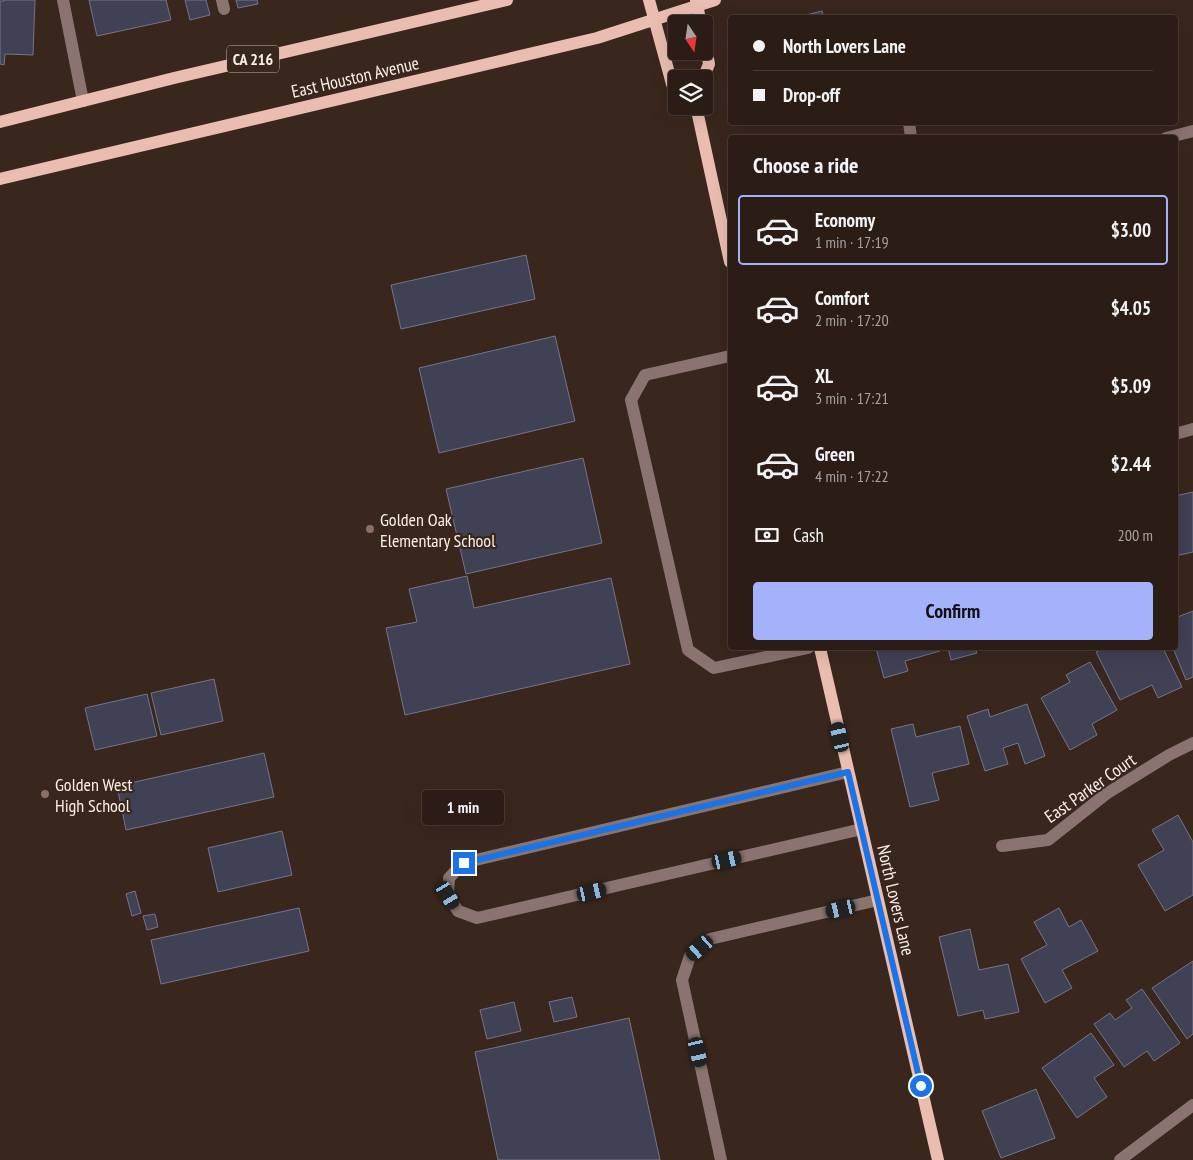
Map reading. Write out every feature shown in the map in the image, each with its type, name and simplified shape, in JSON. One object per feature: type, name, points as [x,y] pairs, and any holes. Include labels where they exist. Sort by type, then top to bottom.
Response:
[{"type":"main road","name":"CA 216","points":[[0,122],[174,78],[507,0]]},
{"type":"main road","points":[[649,0],[668,70]]},
{"type":"main road","name":"East Houston Avenue","points":[[0,178],[597,38],[654,20],[696,3],[715,0]]},
{"type":"main road","points":[[698,115],[728,253]]},
{"type":"main road","name":"North Lovers Lane","points":[[820,650],[938,1160]]},
{"type":"street","points":[[63,0],[83,101]]},
{"type":"street","points":[[1178,135],[1193,131]]},
{"type":"street","points":[[728,356],[645,375],[631,400],[688,650],[714,668],[799,650]]},
{"type":"street","points":[[1178,433],[1193,429]]},
{"type":"street","name":"East Parker Court","points":[[1002,846],[1048,840],[1106,794],[1169,755],[1193,743]]},
{"type":"street","points":[[848,772],[464,863],[449,878],[448,895],[458,911],[476,918],[862,829]]},
{"type":"street","points":[[721,1160],[682,980],[690,956],[710,939],[878,900]]},
{"type":"street","points":[[1120,1160],[1193,1105]]},
{"type":"building","points":[[35,0],[33,55],[5,54],[4,65],[0,64],[0,1]]},
{"type":"building","points":[[89,0],[166,0],[171,20],[97,36]]},
{"type":"building","points":[[185,0],[206,0],[210,15],[190,20]]},
{"type":"building","points":[[236,0],[257,0],[258,4],[238,8]]},
{"type":"building","points":[[822,11],[823,15],[806,15]]},
{"type":"building","points":[[526,255],[535,299],[401,329],[391,285]]},
{"type":"building","points":[[555,336],[575,421],[439,453],[419,368]]},
{"type":"building","points":[[583,458],[602,543],[466,574],[446,489]]},
{"type":"building","points":[[1193,492],[1193,552],[1178,555],[1178,495]]},
{"type":"building","points":[[467,576],[474,608],[611,578],[630,664],[405,715],[386,628],[417,622],[409,589]]},
{"type":"building","points":[[1193,611],[1193,677],[1186,680],[1174,650],[1178,650],[1178,617]]},
{"type":"building","points":[[877,650],[940,650],[905,661],[908,671],[884,678]]},
{"type":"building","points":[[948,650],[976,650],[977,653],[951,660]]},
{"type":"building","points":[[1100,650],[1164,650],[1182,687],[1158,698],[1152,685],[1120,700],[1096,652]]},
{"type":"building","points":[[1090,662],[1117,710],[1092,724],[1097,735],[1070,750],[1041,698],[1070,682],[1066,675]]},
{"type":"building","points":[[214,679],[223,721],[161,735],[151,693]]},
{"type":"building","points":[[147,694],[157,736],[95,750],[85,708]]},
{"type":"building","points":[[1027,704],[1045,756],[1025,764],[1018,743],[1003,748],[1008,764],[985,771],[967,716],[988,709],[990,717]]},
{"type":"building","points":[[913,724],[916,737],[960,726],[969,764],[932,773],[939,800],[910,807],[891,729]]},
{"type":"building","points":[[264,753],[274,797],[126,830],[117,786]]},
{"type":"building","points":[[1178,815],[1193,842],[1193,895],[1165,911],[1138,865],[1164,850],[1152,830]]},
{"type":"building","points":[[282,831],[292,875],[218,892],[208,848]]},
{"type":"building","points":[[135,891],[141,913],[132,916],[126,894]]},
{"type":"building","points":[[299,908],[309,951],[161,984],[151,940]]},
{"type":"building","points":[[1059,908],[1069,927],[1081,920],[1098,951],[1062,970],[1072,988],[1045,1003],[1021,959],[1047,945],[1034,922]]},
{"type":"building","points":[[155,914],[158,927],[147,930],[143,916]]},
{"type":"building","points":[[970,929],[979,970],[1008,964],[1019,1012],[985,1019],[983,1010],[958,1016],[939,937]]},
{"type":"building","points":[[1193,961],[1193,1034],[1187,1039],[1152,988]]},
{"type":"building","points":[[1142,989],[1180,1043],[1154,1061],[1147,1051],[1124,1067],[1094,1024],[1110,1013],[1115,1020],[1132,1008],[1126,1000]]},
{"type":"building","points":[[572,997],[577,1017],[554,1022],[549,1002]]},
{"type":"building","points":[[514,1002],[521,1031],[487,1039],[480,1010]]},
{"type":"building","points":[[629,1018],[660,1160],[498,1160],[475,1052]]},
{"type":"building","points":[[1091,1033],[1114,1065],[1094,1078],[1107,1097],[1077,1118],[1042,1068]]},
{"type":"building","points":[[1036,1089],[1055,1138],[1001,1158],[982,1111]]},
{"type":"place","name":"Golden Oak Elementary School","points":[[370,529]]},
{"type":"place","name":"Golden West High School","points":[[45,794]]},
{"type":"route","points":[[464,863],[848,772],[921,1086]]}]
